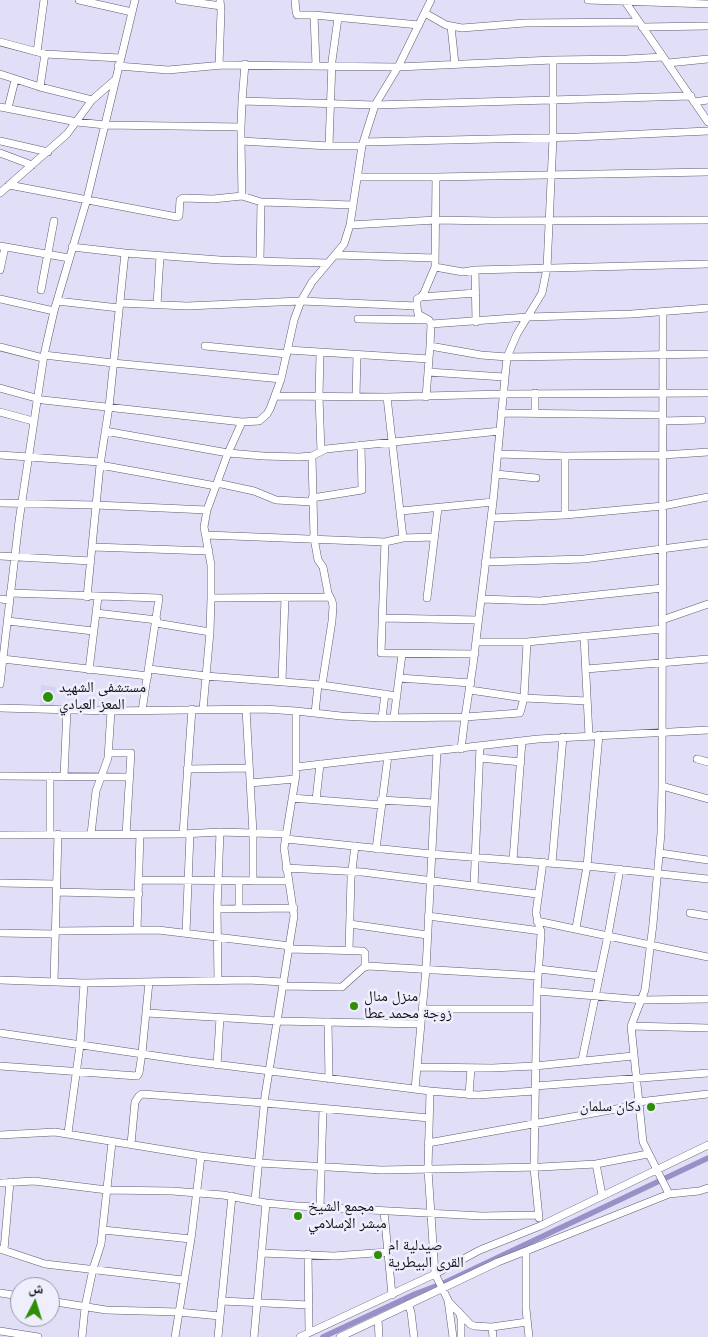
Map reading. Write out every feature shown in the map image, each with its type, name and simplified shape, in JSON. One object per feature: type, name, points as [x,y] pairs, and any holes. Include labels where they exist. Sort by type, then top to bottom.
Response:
[{"type":"street","points":[[40,87],[44,0]]},
{"type":"street","points":[[79,0],[132,12]]},
{"type":"street","points":[[0,684],[3,659],[2,647],[8,621],[21,503],[44,356],[54,311],[105,125],[135,0]]},
{"type":"street","points":[[179,0],[221,3],[219,65]]},
{"type":"street","points":[[295,0],[297,15],[419,25]]},
{"type":"street","points":[[0,388],[37,399],[242,422],[254,422],[263,418],[276,396],[288,352],[294,320],[301,301],[312,282],[344,244],[350,225],[363,144],[375,105],[398,67],[431,0]]},
{"type":"street","points":[[588,0],[696,2],[708,4]]},
{"type":"street","points":[[625,1],[708,122]]},
{"type":"street","points":[[425,13],[450,26],[462,28],[524,23],[708,26]]},
{"type":"street","points":[[314,15],[316,66]]},
{"type":"street","points":[[329,146],[331,66],[338,18]]},
{"type":"street","points":[[450,26],[456,64]]},
{"type":"street","points":[[0,42],[41,53],[120,58]]},
{"type":"street","points":[[118,66],[168,70],[245,64],[398,67],[553,60],[708,59]]},
{"type":"street","points":[[461,749],[486,562],[507,357],[516,334],[528,318],[542,293],[547,268],[553,138],[553,60]]},
{"type":"street","points":[[242,196],[241,127],[245,64]]},
{"type":"street","points":[[0,74],[15,80],[92,100]]},
{"type":"street","points":[[0,193],[48,152],[76,122],[92,100],[116,79]]},
{"type":"street","points":[[8,108],[15,80]]},
{"type":"street","points":[[242,102],[375,105],[708,100]]},
{"type":"street","points":[[0,106],[76,122],[105,125],[241,127]]},
{"type":"street","points":[[241,141],[329,146],[708,131]]},
{"type":"street","points":[[0,141],[48,152]]},
{"type":"street","points":[[0,153],[32,165]]},
{"type":"street","points":[[357,177],[708,172]]},
{"type":"street","points":[[422,297],[435,267],[436,177]]},
{"type":"street","points":[[9,185],[177,217],[179,216],[181,199],[213,199],[242,196],[262,202],[353,204]]},
{"type":"street","points":[[260,260],[262,202]]},
{"type":"street","points":[[350,225],[436,220],[549,222],[708,220]]},
{"type":"street","points":[[41,290],[54,221]]},
{"type":"street","points":[[0,270],[2,247],[69,258]]},
{"type":"street","points":[[72,247],[160,256],[327,263]]},
{"type":"street","points":[[87,597],[100,463],[109,407],[125,253]]},
{"type":"street","points":[[336,255],[435,258]]},
{"type":"street","points":[[157,305],[160,256]]},
{"type":"street","points":[[435,267],[463,272],[475,270],[708,264]]},
{"type":"street","points":[[475,270],[476,322]]},
{"type":"street","points":[[430,322],[418,314],[418,298],[476,293]]},
{"type":"street","points":[[0,299],[54,311]]},
{"type":"street","points":[[57,301],[120,306],[187,306],[301,301],[417,306]]},
{"type":"street","points":[[358,320],[476,322],[708,308]]},
{"type":"street","points":[[663,312],[663,664],[660,853],[652,944],[643,1000],[631,1026],[643,1142],[669,1194]]},
{"type":"street","points":[[426,397],[430,322]]},
{"type":"street","points":[[204,346],[429,359]]},
{"type":"street","points":[[430,346],[485,356],[507,357],[708,354]]},
{"type":"street","points":[[0,347],[44,356],[281,379]]},
{"type":"street","points":[[320,353],[321,451]]},
{"type":"street","points":[[356,397],[357,355]]},
{"type":"street","points":[[428,372],[504,377]]},
{"type":"street","points":[[276,396],[386,398],[535,393],[708,393]]},
{"type":"street","points":[[535,393],[535,413]]},
{"type":"street","points":[[386,398],[403,538]]},
{"type":"street","points":[[0,412],[33,422]]},
{"type":"street","points":[[501,413],[702,420]]},
{"type":"street","points":[[203,709],[211,598],[209,551],[204,522],[228,452],[242,422]]},
{"type":"street","points":[[105,431],[228,452],[263,456],[299,457],[312,456],[326,449],[500,431]]},
{"type":"street","points":[[0,455],[100,463],[254,491],[276,500],[312,500],[362,490],[361,445]]},
{"type":"street","points":[[498,454],[565,456],[663,455],[708,452]]},
{"type":"street","points":[[312,456],[314,538],[318,560],[323,567],[333,606],[332,621],[315,713]]},
{"type":"street","points":[[564,515],[565,456]]},
{"type":"street","points":[[496,474],[536,478]]},
{"type":"street","points":[[491,518],[564,515],[663,506],[708,497]]},
{"type":"street","points":[[400,512],[493,502]]},
{"type":"street","points":[[0,503],[207,510]]},
{"type":"street","points":[[427,598],[438,508]]},
{"type":"street","points":[[206,535],[385,542],[403,538],[434,537]]},
{"type":"street","points":[[385,542],[381,653],[475,654]]},
{"type":"street","points":[[486,562],[584,559],[708,543]]},
{"type":"street","points":[[93,547],[209,551]]},
{"type":"street","points":[[0,556],[91,562]]},
{"type":"street","points":[[480,599],[540,601],[663,588]]},
{"type":"street","points":[[0,599],[10,597],[158,597],[160,601],[142,710]]},
{"type":"street","points":[[89,670],[98,597]]},
{"type":"street","points":[[211,598],[330,597]]},
{"type":"street","points":[[282,681],[285,598]]},
{"type":"street","points":[[662,620],[708,604]]},
{"type":"street","points":[[96,614],[157,622],[210,632]]},
{"type":"street","points":[[382,618],[478,620]]},
{"type":"street","points":[[8,621],[93,632]]},
{"type":"street","points":[[476,642],[527,642],[662,629]]},
{"type":"street","points":[[584,636],[589,736]]},
{"type":"street","points":[[0,708],[111,711],[246,709],[382,718],[518,714],[521,711],[524,698],[527,642]]},
{"type":"street","points":[[394,717],[402,654]]},
{"type":"street","points":[[3,659],[89,670],[282,681],[397,696]]},
{"type":"street","points":[[586,669],[708,659]]},
{"type":"street","points":[[400,678],[470,686],[524,698],[587,701]]},
{"type":"street","points":[[382,718],[384,694]]},
{"type":"street","points":[[186,933],[189,880],[186,834],[187,769],[192,709]]},
{"type":"street","points":[[246,709],[253,881]]},
{"type":"street","points":[[64,776],[67,710]]},
{"type":"street","points":[[91,834],[96,790],[109,753],[111,711]]},
{"type":"street","points":[[255,1200],[265,1103],[290,948],[294,908],[284,848],[295,779],[296,711]]},
{"type":"street","points":[[296,767],[563,737],[662,734],[708,730]]},
{"type":"street","points":[[576,928],[587,866],[598,735]]},
{"type":"street","points":[[552,863],[563,737]]},
{"type":"street","points":[[513,860],[522,741]]},
{"type":"street","points":[[474,886],[480,747]]},
{"type":"street","points":[[415,1089],[426,969],[437,751]]},
{"type":"street","points":[[109,753],[131,753],[126,834]]},
{"type":"street","points":[[376,849],[388,756]]},
{"type":"street","points":[[480,758],[521,762]]},
{"type":"street","points":[[697,759],[708,762]]},
{"type":"street","points":[[316,800],[320,764]]},
{"type":"street","points":[[187,769],[249,768]]},
{"type":"street","points":[[0,776],[130,777]]},
{"type":"street","points":[[50,776],[56,888],[54,982]]},
{"type":"street","points":[[250,783],[295,779]]},
{"type":"street","points":[[662,786],[708,799]]},
{"type":"street","points":[[292,798],[381,803],[433,802]]},
{"type":"street","points":[[218,981],[217,909],[220,832]]},
{"type":"street","points":[[0,835],[252,833],[376,849],[658,872],[708,879]]},
{"type":"street","points":[[138,930],[140,834]]},
{"type":"street","points":[[349,950],[351,872],[355,846]]},
{"type":"street","points":[[660,853],[708,860]]},
{"type":"street","points":[[540,1226],[534,1168],[536,1009],[541,931],[536,913],[537,894],[543,862]]},
{"type":"street","points":[[286,868],[351,872],[537,894]]},
{"type":"street","points":[[582,1060],[620,869]]},
{"type":"street","points":[[139,880],[289,881]]},
{"type":"street","points":[[239,881],[239,909]]},
{"type":"street","points":[[0,883],[138,894]]},
{"type":"street","points":[[217,909],[294,908]]},
{"type":"street","points":[[690,913],[708,916]]},
{"type":"street","points":[[428,916],[541,931]]},
{"type":"street","points":[[537,921],[708,957]]},
{"type":"street","points":[[350,924],[427,934]]},
{"type":"street","points":[[0,933],[138,930],[186,933],[290,948],[364,952],[365,967]]},
{"type":"street","points":[[0,980],[54,982],[218,981],[342,987],[365,967],[539,972],[599,976]]},
{"type":"street","points":[[68,1133],[80,1045],[84,982]]},
{"type":"street","points":[[0,1066],[137,1076],[139,1074],[142,1053],[149,982]]},
{"type":"street","points":[[537,991],[643,1000],[708,999]]},
{"type":"street","points":[[423,1009],[536,1009]]},
{"type":"street","points":[[147,1013],[277,1021],[421,1024]]},
{"type":"street","points":[[217,1065],[220,1018]]},
{"type":"street","points":[[328,1022],[328,1079]]},
{"type":"street","points":[[631,1026],[708,1028]]},
{"type":"street","points":[[0,1033],[217,1065],[469,1095],[708,1073]]},
{"type":"street","points":[[418,1067],[535,1066],[633,1056]]},
{"type":"street","points":[[469,1095],[472,1068]]},
{"type":"street","points":[[430,1091],[428,1143],[429,1214],[435,1276],[448,1300],[470,1324],[492,1327],[527,1322]]},
{"type":"street","points":[[131,1144],[135,1102],[142,1094],[429,1118]]},
{"type":"street","points":[[428,1143],[535,1125],[638,1103],[708,1094]]},
{"type":"street","points":[[320,1207],[322,1109]]},
{"type":"street","points":[[0,1135],[49,1132],[68,1133],[202,1156],[322,1168],[428,1170],[534,1168],[596,1164],[648,1154]]},
{"type":"street","points":[[82,1337],[86,1306],[103,1230],[112,1142]]},
{"type":"street","points":[[300,1337],[435,1276],[480,1250],[540,1226],[708,1145]]},
{"type":"street","points":[[175,1337],[202,1156]]},
{"type":"street","points":[[596,1164],[602,1195]]},
{"type":"street","points":[[10,1182],[2,1250],[45,1264],[183,1280]]},
{"type":"street","points":[[0,1183],[43,1182],[107,1190],[232,1196],[266,1203],[429,1214],[482,1216],[538,1215]]},
{"type":"street","points":[[340,1337],[498,1262],[669,1194],[699,1191],[708,1188]]},
{"type":"street","points":[[218,1337],[232,1196]]},
{"type":"street","points":[[254,1337],[266,1203]]},
{"type":"street","points":[[384,1211],[392,1295]]},
{"type":"street","points":[[103,1230],[191,1239]]},
{"type":"street","points":[[526,1251],[529,1337]]},
{"type":"street","points":[[261,1253],[334,1256],[388,1252]]},
{"type":"street","points":[[308,1254],[309,1332]]},
{"type":"street","points":[[448,1300],[453,1337]]},
{"type":"street","points":[[221,1301],[309,1305]]},
{"type":"street","points":[[60,1302],[106,1310],[178,1312],[220,1316]]},
{"type":"street","points":[[408,1304],[411,1312],[414,1337]]},
{"type":"street","points":[[459,1312],[461,1318],[461,1337]]},
{"type":"street","points":[[378,1319],[379,1337]]},
{"type":"street","points":[[492,1327],[493,1337]]},
{"type":"street","points":[[0,1332],[36,1337]]},
{"type":"shaded area","name":"مستشفى الشهيد المعز العبادي","points":[[41,685],[56,687],[54,707],[40,707]]},
{"type":"waterway","points":[[323,1337],[415,1294],[444,1283],[708,1158]]},
{"type":"place","name":"مستشفى الشهيد المعز العبادي","points":[[48,697]]},
{"type":"place","name":"منزل منال زوجة محمد عطا","points":[[354,1006]]},
{"type":"place","name":"دكان سلمان","points":[[651,1107]]},
{"type":"place","name":"مجمع الشيخ مبشر الإسلامي","points":[[298,1216]]},
{"type":"place","name":"صيدلية ام القرى البيطرية","points":[[378,1255]]}]
